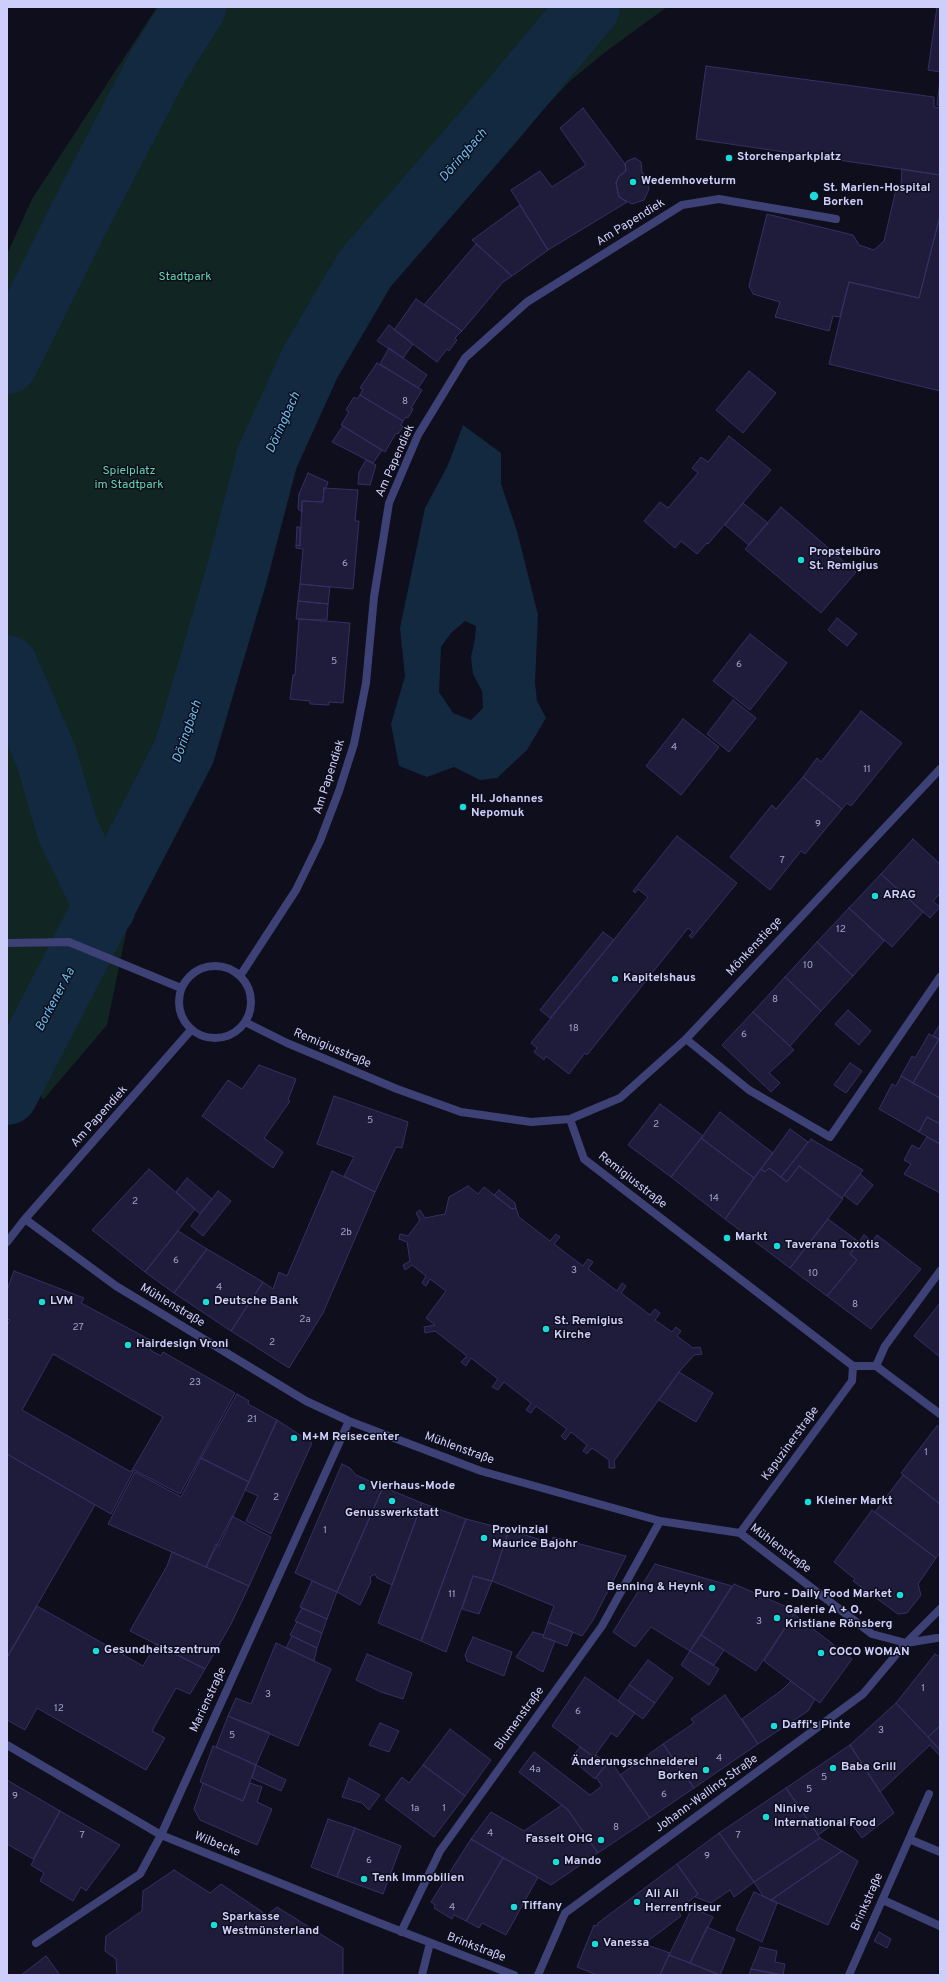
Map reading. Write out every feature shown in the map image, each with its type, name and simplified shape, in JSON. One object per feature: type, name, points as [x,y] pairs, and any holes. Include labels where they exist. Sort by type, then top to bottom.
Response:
[{"type":"street","name":"Am Papendiek","points":[[240,976],[296,890],[320,841],[339,791],[354,744],[366,684],[374,597],[388,503],[418,435],[465,358],[528,302],[682,205],[719,199],[836,219]]},
{"type":"street","name":"Mönkenstiege","points":[[570,1119],[620,1098],[686,1039],[940,769]]},
{"type":"street","points":[[7,943],[69,942],[181,988]]},
{"type":"street","points":[[207,966],[219,966],[230,969],[240,976],[246,984],[251,1003],[250,1013],[245,1022],[237,1031],[226,1036],[214,1038],[202,1036],[191,1030],[179,1011],[178,999],[181,988],[187,978],[196,971],[207,966]]},
{"type":"street","points":[[686,1039],[748,1090],[830,1136],[940,977]]},
{"type":"street","name":"Remigiusstraße","points":[[245,1022],[287,1043],[397,1089],[461,1112],[531,1122],[570,1119],[584,1158],[853,1366]]},
{"type":"street","name":"Am Papendiek","points":[[7,1242],[25,1219],[191,1030]]},
{"type":"street","name":"Mühlenstraße","points":[[25,1219],[116,1286],[306,1401],[349,1421],[481,1471],[660,1521],[740,1533],[872,1634],[906,1643]]},
{"type":"street","points":[[876,1366],[885,1346],[940,1271]]},
{"type":"street","points":[[853,1366],[876,1366],[940,1414]]},
{"type":"street","name":"Kapuzinerstraße","points":[[740,1533],[852,1381],[853,1366]]},
{"type":"street","name":"Marienstraße","points":[[36,1942],[140,1874],[161,1835],[349,1421]]},
{"type":"street","name":"Blumenstraße","points":[[401,1932],[440,1851],[602,1626],[660,1521]]},
{"type":"street","points":[[906,1643],[940,1609]]},
{"type":"street","points":[[906,1643],[937,1638]]},
{"type":"street","name":"Johann-Walling-Straße","points":[[538,1975],[566,1913],[863,1694],[906,1643]]},
{"type":"street","name":"Wilbecke","points":[[7,1745],[161,1835],[430,1943]]},
{"type":"street","name":"Brinkstraße","points":[[849,1975],[929,1794]]},
{"type":"street","points":[[909,1839],[940,1852]]},
{"type":"street","points":[[883,1900],[940,1926]]},
{"type":"street","points":[[422,1975],[430,1943]]},
{"type":"street","name":"Brinkstraße","points":[[430,1943],[514,1975]]},
{"type":"green space","name":"Stadtpark","points":[[157,7],[667,7],[604,53],[570,81],[386,277],[311,403],[225,698],[132,904],[107,1025],[43,1100],[7,1020],[7,254],[32,199]]},
{"type":"water","points":[[463,425],[501,453],[501,484],[517,531],[538,615],[535,683],[537,701],[546,718],[527,750],[497,778],[480,780],[454,767],[427,777],[399,766],[391,724],[405,676],[400,628],[425,508],[448,465]],"holes":[[[465,621],[476,626],[471,657],[473,674],[482,691],[483,708],[471,720],[453,713],[439,692],[441,647],[451,633]]]},
{"type":"building","points":[[937,7],[940,7],[940,72],[928,70]]},
{"type":"building","points":[[706,66],[934,97],[934,107],[940,108],[940,175],[696,139]]},
{"type":"building","points":[[940,81],[940,106],[937,105]]},
{"type":"building","points":[[583,108],[625,164],[626,171],[619,176],[616,183],[619,197],[627,202],[548,250],[511,190],[540,171],[552,187],[586,165],[560,128]]},
{"type":"building","name":"Wedemhoveturm","points":[[635,158],[641,162],[642,172],[648,180],[649,189],[644,200],[632,204],[619,197],[616,183],[619,176],[626,171],[625,164],[627,161]]},
{"type":"building","points":[[902,169],[940,175],[940,216],[919,298],[849,282],[840,317],[833,316],[829,331],[775,317],[780,302],[753,294],[749,286],[767,214],[853,235],[859,245],[874,250],[884,241],[897,185],[901,185]]},
{"type":"building","points":[[520,205],[548,250],[512,276],[472,240]]},
{"type":"building","points":[[940,216],[940,391],[829,364],[849,282],[919,298]]},
{"type":"building","points":[[476,244],[512,276],[503,282],[462,331],[424,305]]},
{"type":"building","points":[[416,299],[462,331],[455,338],[457,340],[449,351],[447,349],[437,362],[394,330]]},
{"type":"building","points":[[389,325],[413,344],[403,358],[377,341]]},
{"type":"building","points":[[389,348],[427,375],[418,388],[380,364]]},
{"type":"building","points":[[377,363],[422,390],[411,408],[413,409],[408,418],[406,417],[403,421],[360,395],[363,389],[360,388]]},
{"type":"building","points":[[749,371],[776,393],[743,433],[716,410]]},
{"type":"building","points":[[360,395],[403,421],[401,425],[403,427],[398,434],[396,433],[385,452],[341,425],[349,412],[346,410],[354,397],[357,399]]},
{"type":"building","points":[[343,426],[382,450],[373,463],[332,442]]},
{"type":"building","points":[[729,436],[771,470],[708,544],[707,543],[697,554],[681,541],[675,548],[644,521],[660,502],[668,508],[698,473],[692,468],[701,457],[708,462]]},
{"type":"building","points":[[366,460],[376,465],[370,485],[358,484],[359,472]]},
{"type":"building","points":[[308,473],[328,482],[326,488],[324,488],[323,502],[302,501],[302,512],[298,509],[299,494]]},
{"type":"building","points":[[324,488],[358,490],[355,521],[359,521],[353,589],[300,584],[303,549],[296,548],[296,545],[300,546],[302,501],[323,502]]},
{"type":"building","points":[[743,503],[768,523],[749,545],[725,525]]},
{"type":"building","name":"Propsteibüro St. Remigius","points":[[781,507],[856,572],[821,613],[745,549]]},
{"type":"building","points":[[297,527],[300,527],[300,546],[296,545]]},
{"type":"building","points":[[300,584],[330,587],[328,604],[298,601]]},
{"type":"building","points":[[298,601],[328,604],[327,620],[296,619]]},
{"type":"building","points":[[837,618],[857,634],[847,646],[828,630]]},
{"type":"building","points":[[299,619],[350,623],[343,703],[329,702],[329,705],[310,704],[310,701],[290,699],[293,675],[295,675]]},
{"type":"building","points":[[750,634],[787,663],[750,710],[713,681]]},
{"type":"building","points":[[733,700],[756,718],[729,752],[707,734]]},
{"type":"building","points":[[861,711],[902,743],[851,806],[847,803],[842,809],[803,777],[817,758],[821,762]]},
{"type":"building","points":[[683,719],[719,747],[681,795],[646,766]]},
{"type":"building","points":[[803,777],[842,809],[805,854],[801,851],[770,890],[730,857],[772,805],[776,809]]},
{"type":"building","name":"Kapitelshaus","points":[[677,836],[737,883],[692,938],[689,936],[693,932],[688,928],[587,1055],[585,1053],[569,1074],[546,1056],[544,1060],[534,1052],[537,1048],[531,1043],[648,897],[638,889],[635,893],[633,891]]},
{"type":"building","points":[[913,839],[940,864],[940,894],[933,901],[940,907],[930,918],[881,874]]},
{"type":"building","points":[[881,874],[923,912],[892,947],[849,908]]},
{"type":"building","points":[[849,908],[884,941],[853,976],[817,942]]},
{"type":"building","points":[[603,932],[614,940],[550,1018],[540,1010]]},
{"type":"building","points":[[817,942],[853,976],[821,1011],[785,977]]},
{"type":"building","points":[[785,977],[821,1011],[790,1046],[753,1012]]},
{"type":"building","points":[[848,1010],[871,1031],[859,1045],[835,1024]]},
{"type":"building","points":[[753,1012],[794,1050],[769,1073],[780,1083],[771,1092],[722,1045]]},
{"type":"building","points":[[940,1024],[940,1040],[933,1036]]},
{"type":"building","points":[[929,1034],[939,1039],[913,1083],[901,1076],[912,1056],[915,1058]]},
{"type":"building","points":[[939,1039],[940,1040],[940,1098],[913,1083]]},
{"type":"building","points":[[850,1063],[862,1071],[846,1093],[834,1085]]},
{"type":"building","points":[[259,1065],[296,1079],[288,1100],[290,1101],[264,1138],[283,1152],[273,1168],[202,1116],[228,1080],[242,1089]]},
{"type":"building","points":[[901,1076],[940,1098],[940,1124],[927,1117],[919,1132],[879,1109],[892,1084],[896,1086]]},
{"type":"building","points":[[334,1096],[408,1122],[402,1148],[396,1147],[375,1192],[344,1176],[354,1157],[317,1144]]},
{"type":"building","points":[[660,1104],[703,1136],[671,1177],[628,1145]]},
{"type":"building","points":[[720,1112],[773,1153],[754,1178],[701,1138]]},
{"type":"building","points":[[927,1117],[940,1124],[940,1144],[919,1132]]},
{"type":"building","points":[[790,1129],[808,1142],[781,1177],[769,1168],[765,1172],[761,1169]]},
{"type":"building","points":[[927,1137],[940,1144],[940,1193],[904,1174],[911,1164],[904,1160],[912,1145],[919,1149]]},
{"type":"building","points":[[701,1138],[754,1178],[725,1219],[671,1177]]},
{"type":"building","points":[[811,1139],[863,1170],[842,1198],[799,1166],[787,1182],[781,1177]]},
{"type":"building","points":[[799,1166],[843,1199],[790,1268],[725,1219],[761,1169],[765,1172],[769,1168],[787,1182]]},
{"type":"building","points":[[149,1169],[195,1209],[145,1272],[92,1230]]},
{"type":"building","points":[[332,1171],[375,1192],[323,1313],[289,1368],[231,1331],[263,1282],[273,1289],[279,1272],[287,1276]]},
{"type":"building","points":[[860,1174],[873,1185],[857,1205],[844,1195]]},
{"type":"building","points":[[187,1178],[212,1199],[200,1214],[176,1192]]},
{"type":"building","name":"St. Remigius Kirche","points":[[468,1186],[478,1194],[484,1187],[512,1209],[516,1208],[519,1217],[550,1241],[556,1234],[560,1237],[554,1244],[583,1266],[588,1259],[593,1262],[588,1269],[617,1291],[622,1283],[626,1286],[621,1293],[650,1315],[655,1309],[660,1313],[655,1320],[672,1332],[676,1327],[681,1331],[677,1336],[693,1348],[700,1347],[702,1354],[694,1355],[679,1372],[614,1461],[615,1468],[609,1468],[609,1460],[592,1448],[587,1454],[583,1451],[587,1445],[571,1432],[565,1440],[561,1436],[567,1429],[536,1406],[531,1413],[526,1410],[531,1403],[504,1382],[498,1390],[492,1387],[498,1379],[471,1358],[466,1366],[461,1362],[467,1356],[435,1331],[425,1333],[424,1327],[435,1325],[426,1318],[446,1291],[430,1279],[426,1286],[422,1283],[426,1276],[412,1265],[405,1270],[403,1265],[410,1261],[407,1242],[399,1239],[400,1234],[408,1236],[420,1220],[416,1213],[420,1210],[425,1218],[445,1214],[449,1197]]},
{"type":"building","points":[[499,1190],[515,1203],[516,1208],[512,1209],[494,1195]]},
{"type":"building","points":[[218,1191],[231,1201],[203,1236],[191,1226]]},
{"type":"building","points":[[828,1219],[859,1242],[850,1254],[857,1260],[827,1296],[790,1268]]},
{"type":"building","points":[[178,1231],[207,1249],[174,1293],[145,1272]]},
{"type":"building","points":[[864,1235],[872,1241],[877,1235],[921,1269],[871,1329],[827,1296],[857,1260],[850,1254]]},
{"type":"building","points":[[207,1249],[263,1282],[231,1331],[174,1293]]},
{"type":"building","points":[[14,1271],[84,1298],[81,1303],[154,1342],[150,1350],[161,1356],[163,1352],[235,1393],[180,1494],[134,1470],[111,1514],[7,1454],[7,1325],[10,1320],[7,1319],[7,1290]],"holes":[[[53,1354],[163,1417],[131,1472],[22,1410]]]},
{"type":"building","points":[[940,1303],[940,1357],[914,1336]]},
{"type":"building","points":[[679,1372],[713,1393],[696,1422],[659,1400]]},
{"type":"building","points":[[237,1394],[249,1401],[248,1404],[277,1420],[249,1482],[201,1458]]},
{"type":"building","points":[[277,1420],[312,1443],[271,1534],[246,1521],[258,1496],[245,1490]]},
{"type":"building","points":[[937,1426],[940,1428],[940,1504],[901,1473]]},
{"type":"building","points":[[7,1454],[95,1505],[7,1657]]},
{"type":"building","points":[[201,1458],[249,1482],[219,1546],[216,1544],[206,1567],[108,1524],[135,1472],[181,1497]]},
{"type":"building","points":[[342,1464],[350,1468],[356,1475],[383,1487],[337,1592],[295,1573]]},
{"type":"building","points":[[903,1475],[940,1504],[940,1553],[936,1558],[875,1512]]},
{"type":"building","points":[[383,1487],[422,1503],[392,1585],[377,1578],[375,1574],[370,1577],[371,1582],[360,1605],[337,1592]]},
{"type":"building","points":[[422,1503],[466,1519],[421,1641],[378,1623]]},
{"type":"building","points":[[872,1510],[936,1558],[918,1584],[921,1595],[907,1613],[898,1614],[853,1581],[855,1579],[834,1562]]},
{"type":"building","points":[[232,1516],[271,1537],[249,1586],[206,1567]]},
{"type":"building","points":[[466,1519],[509,1530],[492,1581],[473,1576],[446,1652],[421,1641]]},
{"type":"building","points":[[509,1530],[551,1543],[553,1537],[626,1556],[593,1620],[582,1636],[548,1622],[554,1606],[492,1581]]},
{"type":"building","points":[[172,1552],[249,1586],[231,1624],[205,1669],[130,1631],[167,1566]]},
{"type":"building","points":[[655,1564],[732,1586],[690,1651],[651,1627],[635,1647],[613,1632]]},
{"type":"building","points":[[473,1576],[492,1581],[479,1614],[462,1609]]},
{"type":"building","points":[[312,1581],[337,1592],[327,1619],[300,1607]]},
{"type":"building","points":[[734,1584],[796,1611],[756,1671],[701,1635]]},
{"type":"building","points":[[37,1606],[143,1666],[156,1644],[205,1669],[190,1694],[176,1688],[152,1731],[165,1738],[146,1770],[37,1708],[25,1730],[7,1720],[7,1658]]},
{"type":"building","points":[[302,1608],[327,1619],[322,1633],[295,1621]]},
{"type":"building","points":[[794,1614],[852,1659],[820,1703],[764,1661]]},
{"type":"building","points":[[297,1622],[322,1633],[317,1648],[290,1635]]},
{"type":"building","points":[[548,1622],[573,1632],[567,1646],[543,1637]]},
{"type":"building","points":[[533,1632],[544,1635],[543,1637],[555,1641],[543,1672],[516,1657]]},
{"type":"building","points":[[701,1635],[724,1650],[714,1665],[690,1651]]},
{"type":"building","points":[[292,1636],[317,1648],[314,1661],[286,1648]]},
{"type":"building","points":[[473,1637],[512,1652],[504,1676],[467,1661],[465,1655]]},
{"type":"building","points":[[276,1643],[331,1669],[298,1746],[228,1716],[236,1698],[251,1704]]},
{"type":"building","points":[[690,1651],[719,1669],[709,1685],[681,1665]]},
{"type":"building","points":[[367,1654],[412,1673],[403,1699],[381,1692],[356,1680]]},
{"type":"building","points":[[935,1654],[940,1657],[940,1726],[928,1737],[896,1703]]},
{"type":"building","points":[[648,1660],[673,1678],[655,1703],[629,1685]]},
{"type":"building","points":[[585,1677],[635,1713],[617,1737],[611,1733],[594,1757],[552,1726]]},
{"type":"building","points":[[791,1681],[815,1699],[808,1711],[758,1744],[742,1719],[782,1690]]},
{"type":"building","points":[[629,1685],[655,1703],[643,1719],[618,1701]]},
{"type":"building","points":[[725,1695],[758,1744],[694,1788],[663,1744],[694,1723],[691,1719]]},
{"type":"building","points":[[896,1703],[940,1750],[940,1756],[930,1745],[880,1792],[850,1745]]},
{"type":"building","points":[[228,1716],[270,1733],[256,1765],[216,1747]]},
{"type":"building","points":[[380,1723],[399,1731],[389,1752],[369,1745]]},
{"type":"building","points":[[940,1726],[940,1750],[928,1737]]},
{"type":"building","points":[[450,1729],[491,1760],[465,1796],[423,1765]]},
{"type":"building","points":[[663,1744],[694,1788],[650,1818],[620,1775]]},
{"type":"building","points":[[850,1745],[894,1813],[862,1838],[850,1822],[846,1825],[842,1818],[818,1835],[786,1788]]},
{"type":"building","points":[[213,1746],[256,1765],[243,1801],[200,1782]]},
{"type":"building","points":[[580,1747],[594,1757],[596,1755],[607,1764],[595,1779],[571,1759]]},
{"type":"building","points":[[534,1752],[590,1795],[602,1786],[596,1777],[610,1760],[650,1818],[598,1853],[568,1810],[519,1772]]},
{"type":"building","points":[[256,1765],[286,1780],[281,1791],[252,1778]]},
{"type":"building","points":[[423,1765],[465,1796],[434,1837],[385,1800],[402,1777],[409,1783]]},
{"type":"building","points":[[349,1778],[380,1795],[369,1810],[362,1803],[342,1797]]},
{"type":"building","points":[[7,1780],[60,1811],[33,1859],[7,1844]]},
{"type":"building","points":[[203,1783],[243,1801],[250,1783],[262,1787],[257,1802],[272,1809],[257,1845],[200,1820],[194,1809]]},
{"type":"building","points":[[786,1788],[820,1838],[754,1882],[719,1833]]},
{"type":"building","points":[[562,1805],[568,1810],[598,1853],[551,1885],[471,1839],[491,1812],[524,1831]]},
{"type":"building","points":[[60,1811],[120,1845],[86,1891],[81,1887],[73,1901],[40,1881],[44,1873],[31,1865]]},
{"type":"building","points":[[328,1819],[355,1828],[337,1877],[311,1867]]},
{"type":"building","points":[[355,1828],[401,1846],[383,1894],[337,1877]]},
{"type":"building","points":[[719,1833],[754,1882],[734,1897],[730,1890],[711,1903],[695,1897],[698,1894],[677,1864]]},
{"type":"building","points":[[820,1838],[842,1851],[771,1900],[763,1896],[754,1882]]},
{"type":"building","points":[[471,1839],[503,1858],[466,1921],[454,1915],[452,1919],[434,1908],[435,1905],[431,1902]]},
{"type":"building","points":[[842,1851],[858,1861],[828,1925],[771,1900]]},
{"type":"building","points":[[503,1858],[538,1877],[506,1935],[482,1923],[479,1928],[466,1921]]},
{"type":"building","points":[[677,1864],[698,1894],[678,1910],[681,1916],[644,1944],[670,1953],[660,1975],[597,1975],[577,1967],[594,1925],[597,1926],[598,1923]]},
{"type":"building","name":"Sparkasse Westmünsterland","points":[[174,1870],[210,1893],[221,1884],[267,1915],[277,1907],[343,1948],[343,1975],[117,1975],[116,1959],[105,1951],[106,1936],[142,1911],[143,1891]]},
{"type":"building","points":[[754,1892],[777,1903],[762,1942],[736,1930]]},
{"type":"building","points":[[692,1908],[713,1917],[690,1963],[669,1955]]},
{"type":"building","points":[[707,1927],[735,1939],[720,1975],[690,1963]]},
{"type":"building","points":[[879,1932],[891,1939],[887,1948],[874,1941]]},
{"type":"building","points":[[760,1947],[777,1951],[775,1962],[785,1964],[783,1975],[751,1969]]},
{"type":"building","points":[[669,1955],[690,1963],[719,1975],[660,1975]]},
{"type":"building","points":[[46,1956],[60,1975],[21,1975]]},
{"type":"building","points":[[751,1969],[780,1975],[749,1975]]},
{"type":"waterway","points":[[7,363],[81,214],[158,66],[195,7]]},
{"type":"waterway","name":"Döringbach","points":[[7,1094],[184,752],[237,573],[267,458],[310,363],[365,269],[496,118],[589,7]]},
{"type":"waterway","points":[[7,666],[46,756],[68,831],[105,907]]},
{"type":"place","name":"Storchenparkplatz","points":[[729,158]]},
{"type":"place","name":"Wedemhoveturm","points":[[633,182]]},
{"type":"place","name":"St. Marien-Hospital Borken","points":[[814,196]]},
{"type":"place","name":"Propsteibüro St. Remigius","points":[[801,560]]},
{"type":"place","name":"Hl. Johannes Nepomuk","points":[[463,807]]},
{"type":"place","name":"ARAG","points":[[875,896]]},
{"type":"place","name":"Kapitelshaus","points":[[615,979]]},
{"type":"place","name":"Markt","points":[[727,1238]]},
{"type":"place","name":"Taverana Toxotis","points":[[777,1246]]},
{"type":"place","name":"LVM","points":[[42,1302]]},
{"type":"place","name":"Deutsche Bank","points":[[206,1302]]},
{"type":"place","name":"St. Remigius Kirche","points":[[546,1329]]},
{"type":"place","name":"Hairdesign Vroni","points":[[128,1345]]},
{"type":"place","name":"M+M Reisecenter","points":[[294,1438]]},
{"type":"place","name":"Vierhaus-Mode","points":[[362,1487]]},
{"type":"place","name":"Genusswerkstatt","points":[[392,1501]]},
{"type":"place","name":"Kleiner Markt","points":[[808,1502]]},
{"type":"place","name":"Provinzial Maurice Bajohr","points":[[484,1538]]},
{"type":"place","name":"Benning & Heynk","points":[[712,1588]]},
{"type":"place","name":"Puro - Daily Food Market","points":[[900,1595]]},
{"type":"place","name":"Galerie A + O, Kristiane Rönsberg","points":[[777,1618]]},
{"type":"place","name":"Gesundheitszentrum","points":[[96,1651]]},
{"type":"place","name":"COCO WOMAN","points":[[821,1653]]},
{"type":"place","name":"Daffi's Pinte","points":[[774,1726]]},
{"type":"place","name":"Baba Grill","points":[[833,1768]]},
{"type":"place","name":"Änderungsschneiderei Borken","points":[[706,1770]]},
{"type":"place","name":"Ninive International Food","points":[[766,1817]]},
{"type":"place","name":"Fasselt OHG","points":[[601,1840]]},
{"type":"place","name":"Mando","points":[[556,1862]]},
{"type":"place","name":"Tenk Immobilien","points":[[364,1879]]},
{"type":"place","name":"Ali Ali Herrenfriseur","points":[[637,1902]]},
{"type":"place","name":"Tiffany","points":[[514,1907]]},
{"type":"place","name":"Sparkasse Westmünsterland","points":[[214,1925]]},
{"type":"place","name":"Vanessa","points":[[595,1944]]},
{"type":"park label","name":"Spielplatz im Stadtpark","points":[[129,479]]},
{"type":"water label","name":"Borkener Aa","points":[[56,1000]]}]
